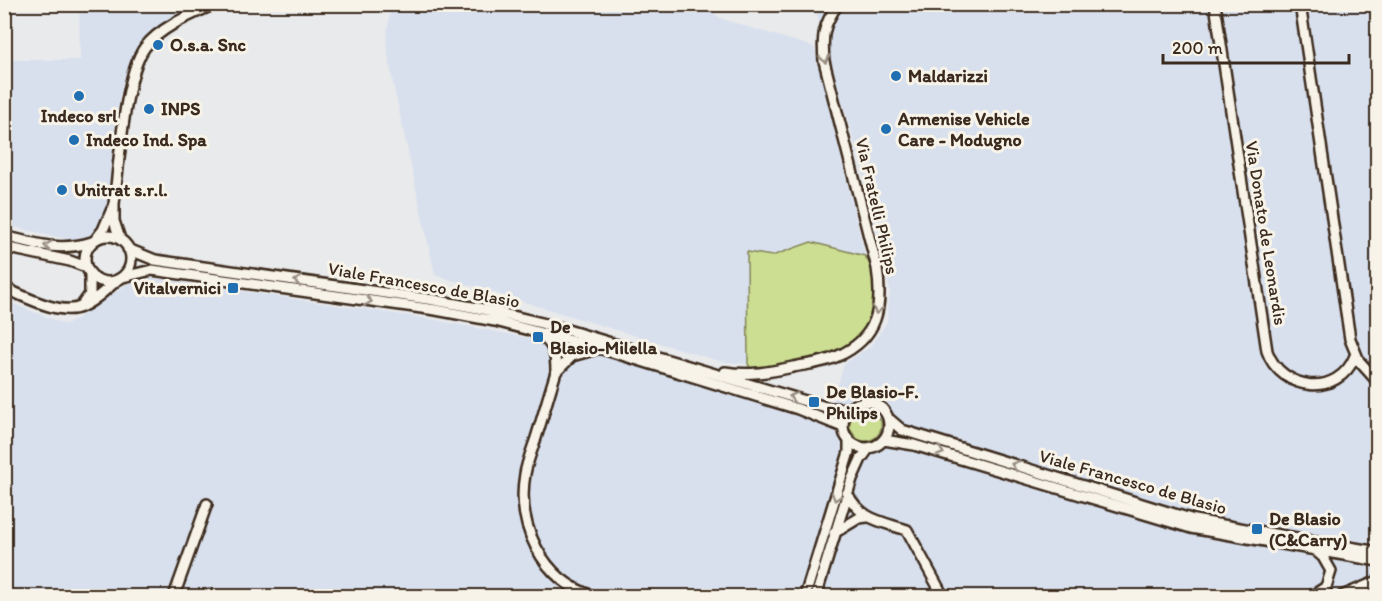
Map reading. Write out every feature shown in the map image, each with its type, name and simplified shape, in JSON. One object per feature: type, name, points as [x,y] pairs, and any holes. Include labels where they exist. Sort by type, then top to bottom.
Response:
[{"type":"street","points":[[4,288],[67,311],[80,308],[94,300],[120,279],[130,264],[128,249],[120,240],[114,221],[114,204],[129,92],[135,66],[145,48],[160,33],[215,4]]},
{"type":"street","name":"Via Fratelli Philips","points":[[684,365],[742,374],[774,371],[822,361],[849,350],[870,330],[878,314],[880,293],[877,268],[824,61],[822,40],[825,25],[838,4]]},
{"type":"street","name":"Via Donato de Leonardis","points":[[1215,4],[1267,351],[1271,362],[1276,369],[1291,379],[1320,385],[1328,384],[1342,376],[1357,359]]},
{"type":"street","points":[[1300,4],[1333,238],[1350,339],[1357,359],[1377,382]]},
{"type":"street","points":[[80,308],[90,294],[85,254],[109,218],[114,204]]},
{"type":"street","points":[[4,236],[63,248],[112,237],[120,240]]},
{"type":"street","points":[[4,247],[70,261],[103,282],[120,279]]},
{"type":"street","name":"Viale Francesco de Blasio","points":[[128,249],[155,260],[483,309],[554,326],[829,408],[850,409]]},
{"type":"street","name":"Viale Francesco de Blasio","points":[[120,279],[152,270],[453,313],[531,329],[599,348],[798,409],[843,427]]},
{"type":"street","points":[[531,329],[549,341],[553,347],[556,372],[525,473],[525,519],[535,546],[549,568],[573,586],[593,597]]},
{"type":"street","points":[[556,372],[572,356],[599,348]]},
{"type":"street","points":[[806,597],[846,462],[849,441],[843,427],[846,414],[850,409],[868,402],[880,408],[888,418],[889,426],[884,440],[869,448],[861,459],[834,533],[816,597]]},
{"type":"street","name":"Viale Francesco de Blasio","points":[[888,418],[902,430],[1194,520],[1377,552]]},
{"type":"street","name":"Viale Francesco de Blasio","points":[[884,440],[914,445],[1191,528],[1377,561]]},
{"type":"street","points":[[849,441],[869,448]]},
{"type":"street","points":[[848,493],[853,504],[867,517],[907,530],[943,597]]},
{"type":"street","points":[[174,597],[207,504]]},
{"type":"street","points":[[834,533],[859,518],[867,517]]},
{"type":"street","points":[[1312,597],[1326,587],[1331,571],[1323,557],[1315,550]]},
{"type":"street","points":[[1342,597],[1377,581]]},
{"type":"shaded area","points":[[700,4],[722,19],[814,47],[865,256],[811,242],[772,256],[747,252],[748,364],[719,361],[435,275],[386,42],[391,5]]},
{"type":"shaded area","points":[[79,5],[196,5],[152,31],[133,53],[123,82],[116,114],[106,215],[98,228],[87,237],[72,240],[5,225],[5,60],[80,60]]},
{"type":"shaded area","points":[[814,5],[1377,5],[1377,596],[5,596],[4,300],[64,324],[70,323],[139,276],[430,319],[611,354],[826,426],[844,364],[871,346],[887,322],[890,292],[884,257],[856,148]]},
{"type":"green space","points":[[811,242],[865,256],[875,282],[875,300],[870,319],[859,334],[845,346],[828,355],[790,365],[751,369],[748,364],[747,252],[772,256]]},
{"type":"green space","points":[[861,410],[873,412],[881,421],[878,435],[871,440],[857,439],[849,428],[851,418]]},
{"type":"place","name":"O.s.a. Snc","points":[[158,45]]},
{"type":"place","name":"Maldarizzi","points":[[896,76]]},
{"type":"place","name":"Indeco srl","points":[[79,96]]},
{"type":"place","name":"INPS","points":[[149,109]]},
{"type":"place","name":"Armenise Vehicle Care - Modugno","points":[[886,129]]},
{"type":"place","name":"Indeco Ind. Spa","points":[[74,140]]},
{"type":"place","name":"Unitrat s.r.l.","points":[[62,190]]},
{"type":"place","name":"Vitalvernici","points":[[233,288]]},
{"type":"place","name":"De Blasio-Milella","points":[[538,337]]},
{"type":"place","name":"De Blasio-F. Philips","points":[[814,402]]},
{"type":"place","name":"De Blasio (C&Carry)","points":[[1257,529]]}]
